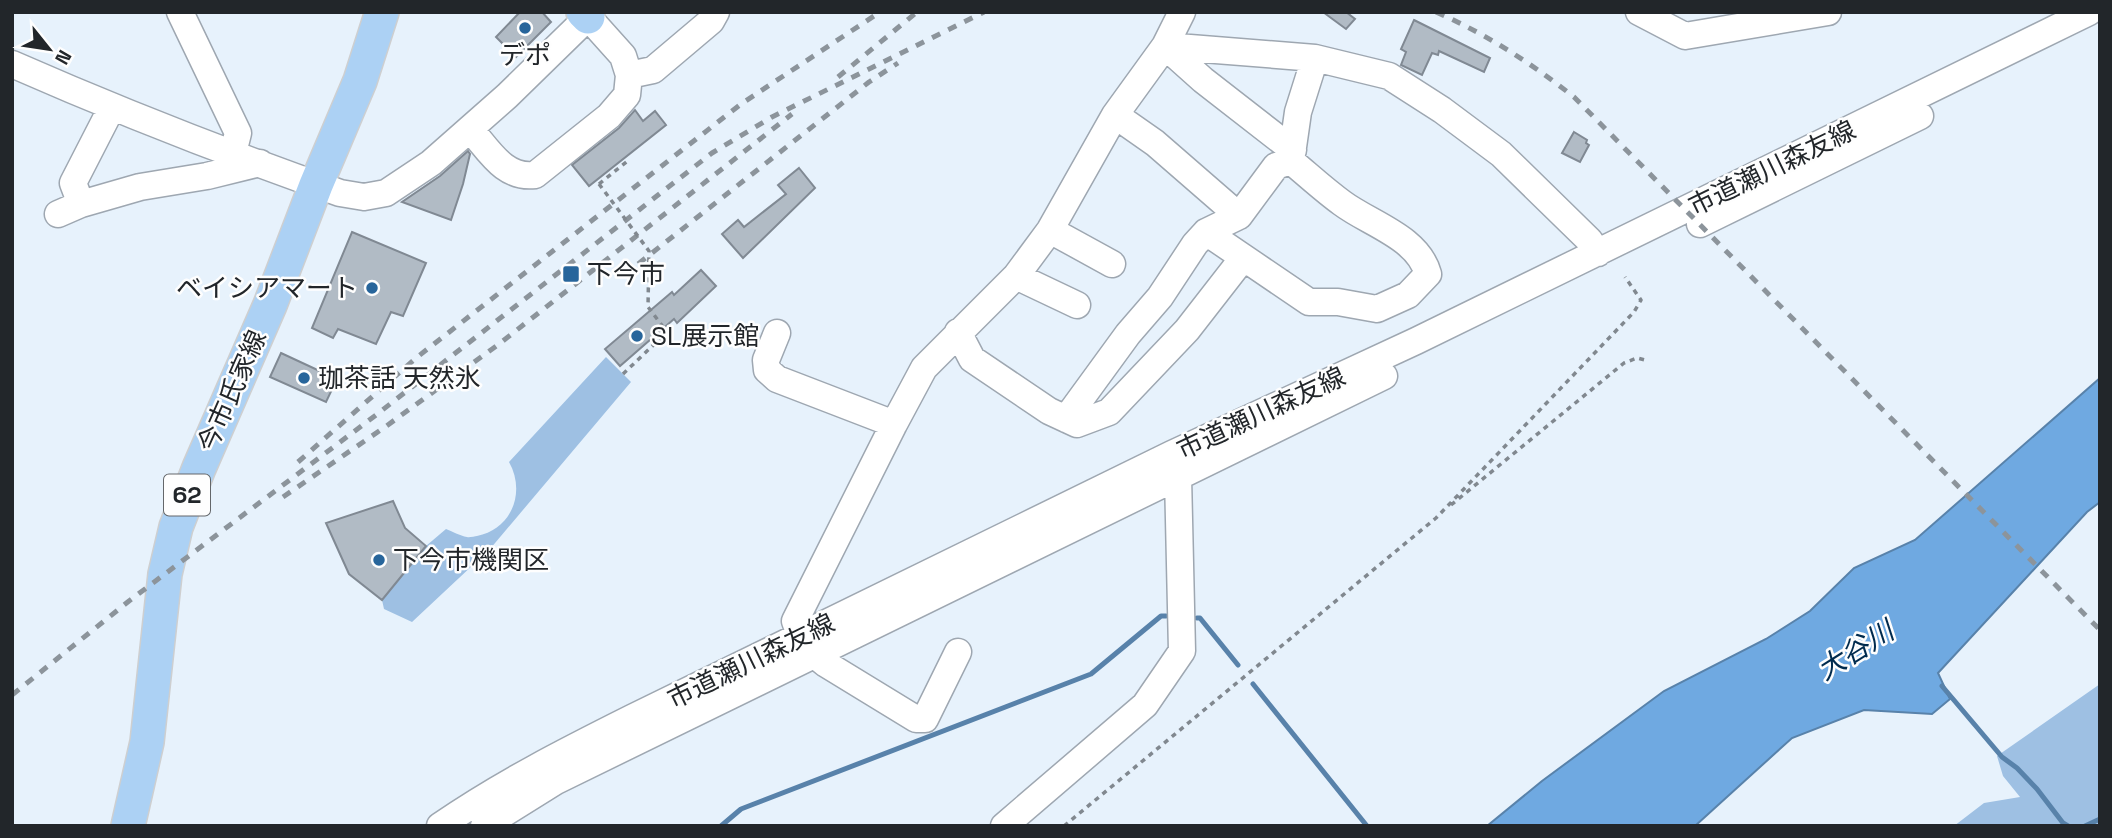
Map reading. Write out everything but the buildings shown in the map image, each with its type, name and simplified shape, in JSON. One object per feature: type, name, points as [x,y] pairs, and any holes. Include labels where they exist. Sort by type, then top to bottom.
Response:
[{"type":"main road","name":"今市氏家線","points":[[128,826],[147,742],[165,574],[176,527],[270,305],[360,81],[382,12]]},
{"type":"street","points":[[180,12],[238,134],[233,153]]},
{"type":"street","points":[[629,75],[653,70],[711,20],[716,12]]},
{"type":"street","points":[[958,652],[925,719],[916,719],[826,664],[806,646],[795,621],[924,368],[1016,276],[1050,230],[1115,115],[1165,46],[1182,12]]},
{"type":"street","points":[[1639,12],[1685,36],[1828,12]]},
{"type":"street","name":"市道瀬川森友線","points":[[440,826],[471,804],[545,762],[806,646],[1175,465],[1416,341],[2089,12]]},
{"type":"street","points":[[12,64],[111,107],[316,185],[355,197],[386,193],[431,163],[470,129],[586,15],[623,56],[629,75],[627,95],[609,116],[536,175],[523,177],[511,173],[470,129]]},
{"type":"street","name":"市道瀬川森友線","points":[[1175,465],[1822,165],[2100,26]]},
{"type":"street","points":[[1165,46],[1315,58],[1389,76],[1501,153],[1589,240],[1598,253]]},
{"type":"street","points":[[1165,46],[1292,155],[1342,203],[1403,240],[1424,261],[1428,274],[1408,295],[1377,309],[1338,302],[1309,302],[1206,232]]},
{"type":"street","points":[[1066,419],[1128,334],[1160,297],[1195,244],[1206,232],[1239,216],[1276,166],[1292,155],[1298,112],[1315,58]]},
{"type":"street","points":[[111,107],[73,183],[70,209],[140,187],[207,176],[260,163]]},
{"type":"street","points":[[1115,115],[1155,143],[1239,216]]},
{"type":"street","points":[[1050,230],[1112,264]]},
{"type":"street","points":[[958,332],[972,359],[1049,411],[1077,424],[1110,412],[1187,330],[1243,258]]},
{"type":"street","points":[[1016,276],[1077,305]]},
{"type":"street","points":[[777,333],[766,360],[767,370],[777,379],[894,424]]},
{"type":"street","points":[[1004,826],[1145,705],[1182,651],[1175,465]]},
{"type":"street","name":"市道瀬川森友線","points":[[484,826],[556,781],[806,646]]},
{"type":"path","points":[[623,374],[667,332],[648,307],[649,251],[599,184],[630,159]]},
{"type":"path","points":[[1436,518],[1634,312],[1641,300],[1625,277]]},
{"type":"path","points":[[1064,826],[1624,363],[1637,358],[1646,360]]},
{"type":"shaded area","points":[[606,357],[631,382],[490,549],[412,622],[384,609],[382,600],[426,546],[446,529],[464,536],[477,536],[499,526],[507,517],[516,497],[514,474],[509,462]]},
{"type":"shaded area","points":[[2100,684],[2100,826],[1954,826],[1984,803],[2020,797],[2003,776],[1997,756]]},
{"type":"water","name":"大谷川","points":[[2100,378],[2100,502],[2087,512],[1938,673],[1950,699],[1932,714],[1864,710],[1792,738],[1695,826],[1487,826],[1542,781],[1664,691],[1766,639],[1810,611],[1854,568],[1915,540]]},
{"type":"waterway","points":[[721,826],[741,809],[1091,674],[1161,616],[1166,616]]},
{"type":"waterway","points":[[1197,618],[1200,618],[1238,665]]},
{"type":"waterway","points":[[1253,684],[1367,826]]},
{"type":"waterway","points":[[1942,686],[2002,757],[2017,768],[2068,826]]},
{"type":"waterway","points":[[2085,826],[2100,819]]},
{"type":"railway","points":[[298,462],[416,358],[741,104],[880,12]]},
{"type":"railway","points":[[838,77],[917,12]]},
{"type":"railway","points":[[12,695],[129,601],[376,415],[712,153],[772,117],[984,12]]},
{"type":"railway","points":[[1436,12],[1508,50],[1574,97],[2100,630]]},
{"type":"railway","points":[[624,275],[869,82],[898,63]]},
{"type":"railway","points":[[283,497],[499,344],[792,114]]},
{"type":"place","name":"デポ","points":[[525,28]]},
{"type":"place","name":"下今市","points":[[571,274]]},
{"type":"place","name":"ベイシアマート","points":[[372,288]]},
{"type":"place","name":"SL展示館","points":[[637,336]]},
{"type":"place","name":"珈茶話 天然氷","points":[[304,378]]},
{"type":"place","name":"下今市機関区","points":[[379,560]]}]
